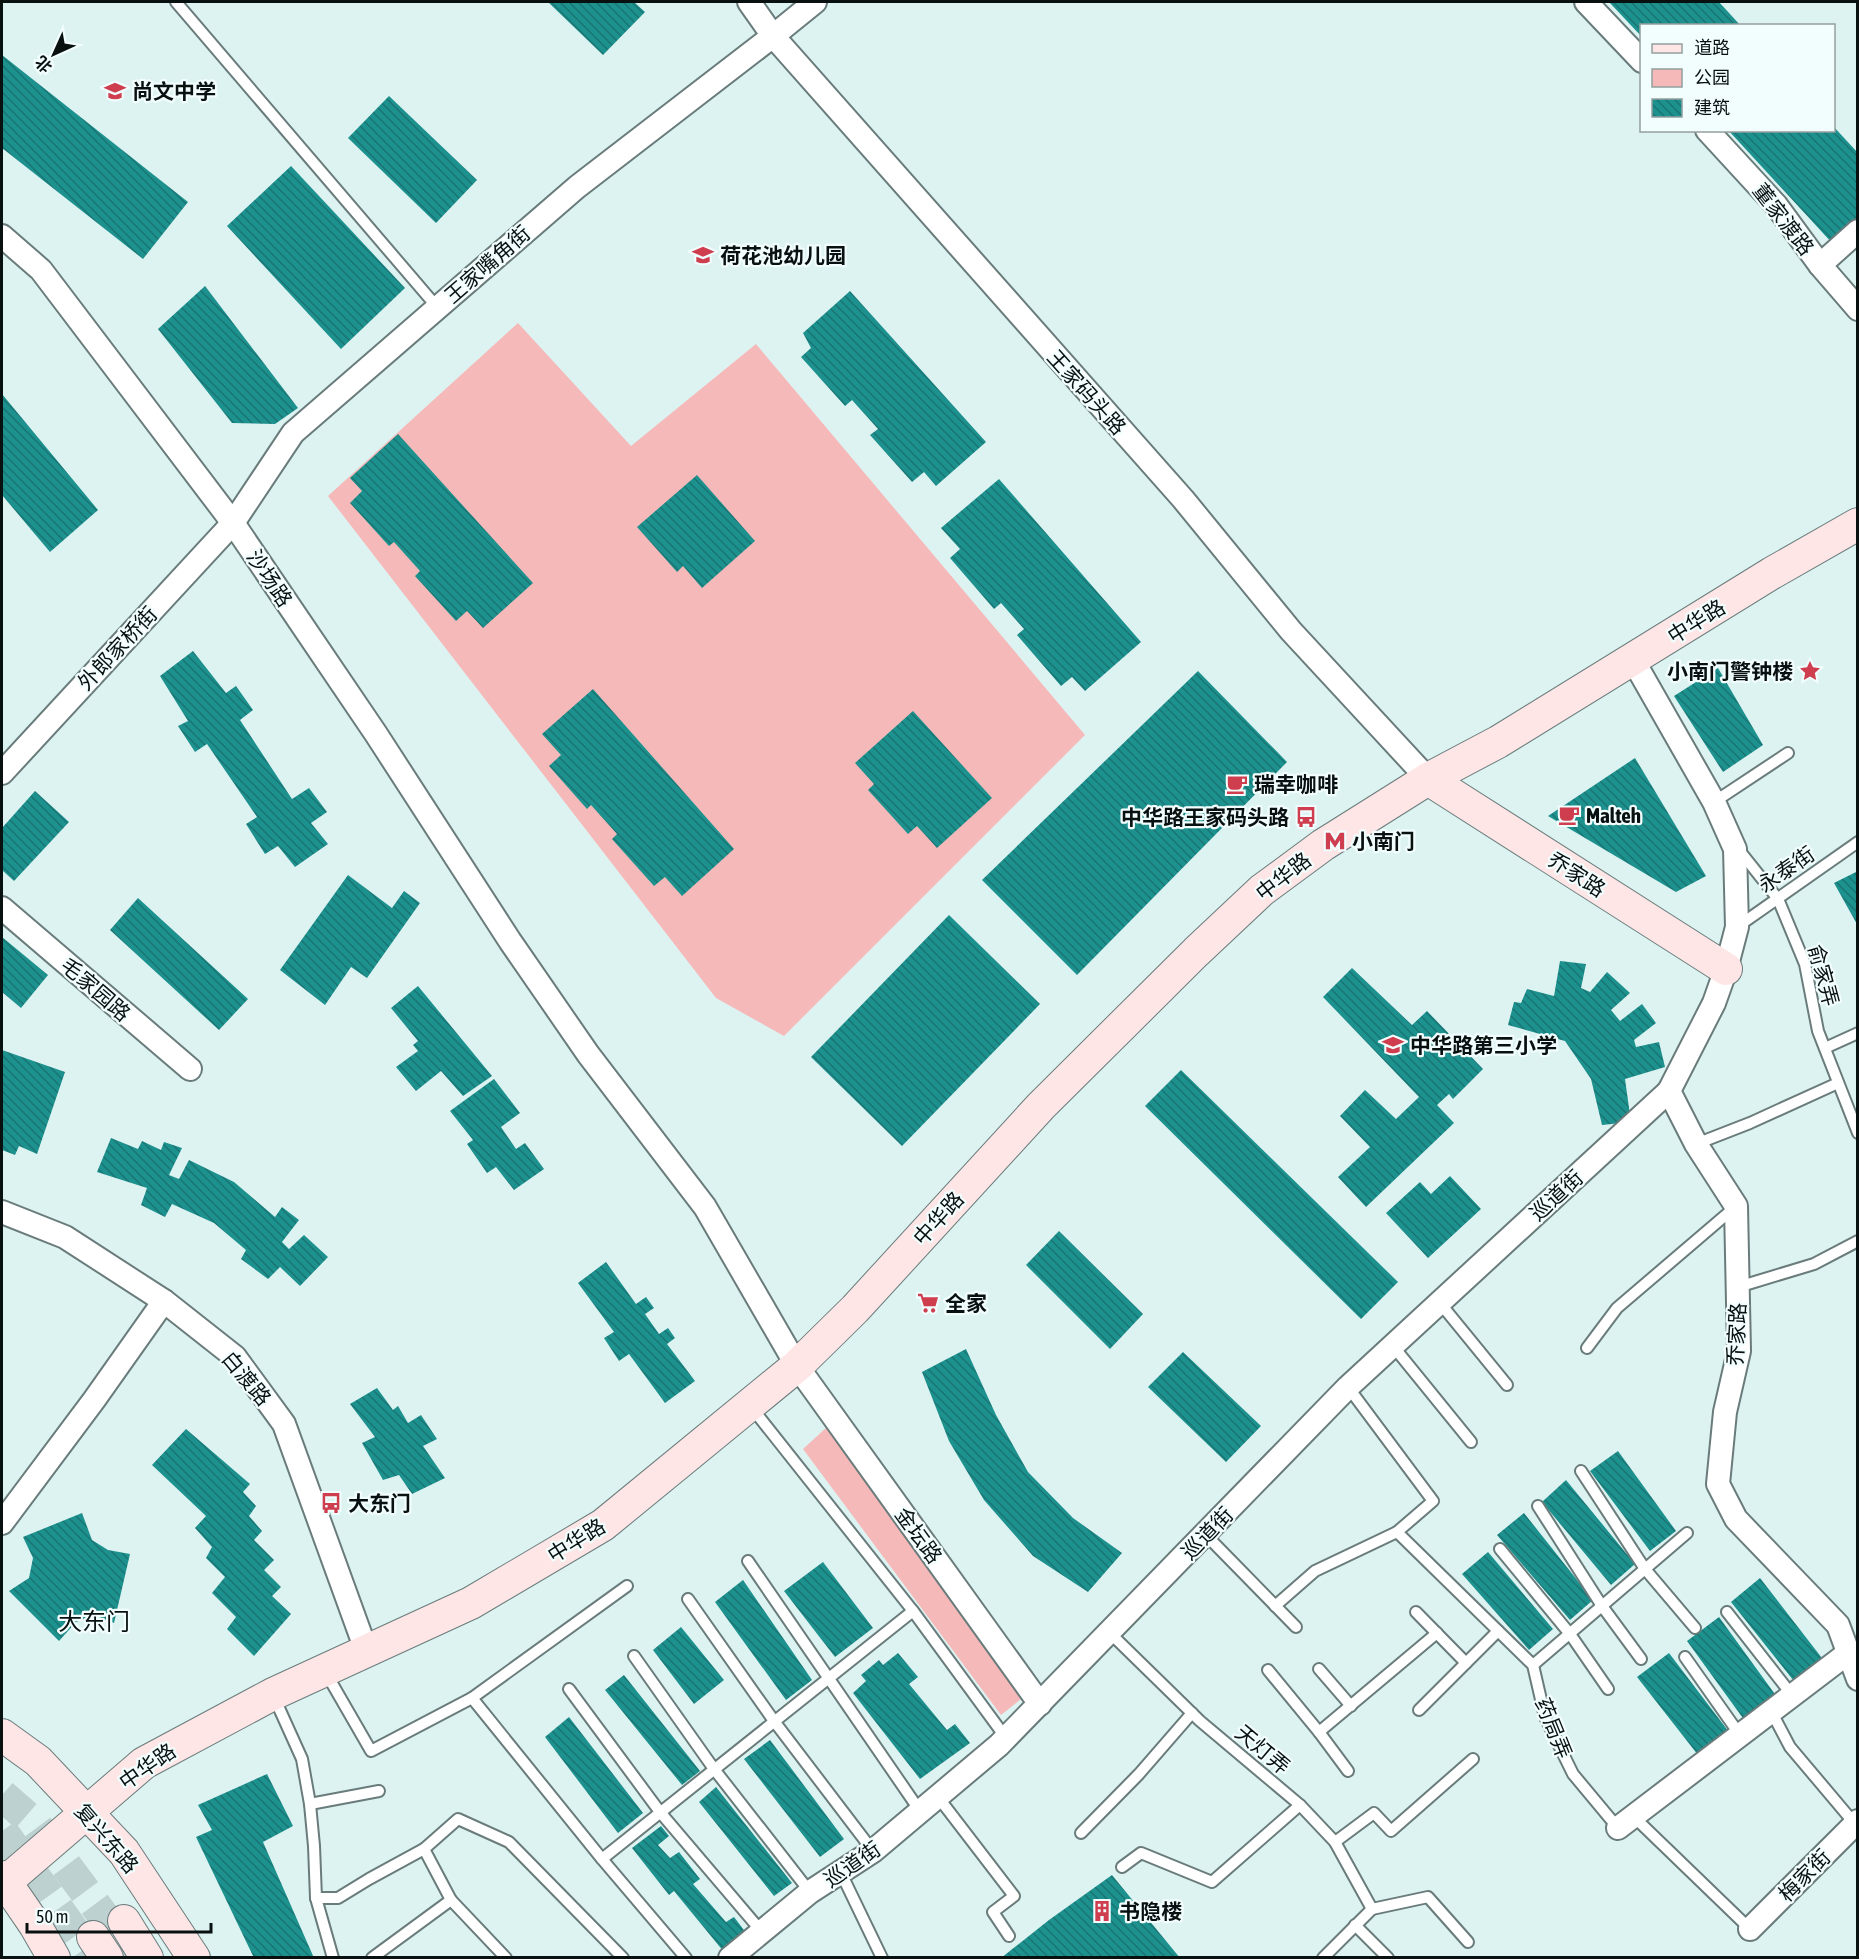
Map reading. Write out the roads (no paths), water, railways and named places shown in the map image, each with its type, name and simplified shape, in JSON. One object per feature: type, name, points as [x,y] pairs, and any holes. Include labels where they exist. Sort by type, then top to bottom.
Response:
[{"type":"street","name":"王家码头路","points":[[749,2],[773,36],[1183,499],[1291,631],[1428,779]]},
{"type":"street","name":"王家嘴角街","points":[[233,523],[293,433],[577,187],[815,2]]},
{"type":"street","points":[[1586,2],[1640,60]]},
{"type":"street","name":"董家渡路","points":[[1709,132],[1776,204],[1820,265],[1857,309]]},
{"type":"street","points":[[1820,265],[1857,231]]},
{"type":"street","name":"沙场路","points":[[2,236],[41,270],[233,523],[376,734],[510,941],[588,1054],[705,1207],[797,1366]]},
{"type":"street","name":"外郎家桥街","points":[[2,773],[233,523]]},
{"type":"street","name":"中华路","points":[[3,1881],[144,1763],[273,1694],[471,1603],[603,1525],[797,1366],[855,1309],[1041,1106],[1196,952],[1254,898],[1323,845],[1428,779],[1498,742],[1772,573],[1857,524]]},
{"type":"street","points":[[1633,660],[1714,802],[1735,849],[1737,927],[1726,969],[1714,1003],[1669,1090],[1696,1144],[1736,1206]]},
{"type":"street","name":"乔家路","points":[[1428,779],[1726,969]]},
{"type":"street","name":"毛家园路","points":[[2,908],[190,1069]]},
{"type":"street","name":"巡道街","points":[[730,1958],[810,1892],[873,1851],[1006,1738],[1348,1387],[1669,1090]]},
{"type":"street","name":"乔家路","points":[[1736,1206],[1739,1351],[1725,1412],[1718,1484],[1736,1518],[1838,1625],[1857,1679]]},
{"type":"street","name":"白渡路","points":[[2,1212],[65,1237],[165,1301],[235,1357],[284,1424],[366,1650]]},
{"type":"street","points":[[2,1523],[165,1301]]},
{"type":"street","name":"金坛路","points":[[797,1366],[1041,1704]]},
{"type":"street","points":[[1625,1822],[1848,1653]]},
{"type":"street","name":"复兴东路","points":[[2,1735],[38,1761],[124,1852],[194,1958]]},
{"type":"street","name":"梅家街","points":[[1750,1929],[1856,1823]]},
{"type":"street","points":[[3,1881],[35,1924],[54,1958]]},
{"type":"street","points":[[124,1920],[147,1958]]},
{"type":"lane","points":[[176,2],[437,307]]},
{"type":"lane","points":[[1714,802],[1788,753]]},
{"type":"lane","name":"俞家弄","points":[[1731,840],[1778,899],[1805,964],[1818,1031],[1857,1133]]},
{"type":"lane","name":"永泰街","points":[[1737,927],[1857,842]]},
{"type":"lane","points":[[1825,1048],[1857,1033]]},
{"type":"lane","points":[[1696,1144],[1750,1123],[1838,1083]]},
{"type":"lane","points":[[1587,1348],[1617,1308],[1736,1206]]},
{"type":"lane","points":[[1738,1287],[1814,1264],[1857,1241]]},
{"type":"lane","points":[[1440,1303],[1507,1385]]},
{"type":"lane","points":[[1393,1346],[1472,1442]]},
{"type":"lane","points":[[1275,1606],[1315,1571],[1397,1532],[1433,1501],[1348,1387]]},
{"type":"lane","points":[[750,1406],[913,1611],[1006,1738]]},
{"type":"lane","points":[[1581,1471],[1645,1569],[1695,1628]]},
{"type":"lane","points":[[1538,1506],[1602,1606],[1641,1659]]},
{"type":"lane","points":[[1397,1532],[1533,1665],[1687,1533]]},
{"type":"lane","points":[[1205,1534],[1296,1627]]},
{"type":"lane","points":[[1500,1549],[1570,1634],[1608,1689]]},
{"type":"lane","points":[[748,1561],[829,1677],[929,1804],[1014,1896],[993,1912],[1009,1936]]},
{"type":"lane","points":[[325,1670],[371,1751],[472,1698],[627,1586]]},
{"type":"lane","points":[[688,1599],[774,1721],[873,1851]]},
{"type":"lane","points":[[602,1859],[913,1611]]},
{"type":"lane","points":[[1416,1612],[1466,1663]]},
{"type":"lane","points":[[1727,1612],[1792,1695]]},
{"type":"lane","points":[[1419,1710],[1498,1631]]},
{"type":"lane","name":"天灯弄","points":[[1110,1633],[1192,1713],[1299,1805],[1335,1842],[1371,1909]]},
{"type":"lane","points":[[1319,1732],[1437,1633]]},
{"type":"lane","points":[[634,1656],[714,1769],[810,1892]]},
{"type":"lane","points":[[1684,1657],[1740,1735]]},
{"type":"lane","name":"药局弄","points":[[1533,1665],[1545,1717],[1573,1774],[1625,1822],[1750,1929]]},
{"type":"lane","points":[[1319,1669],[1351,1706]]},
{"type":"lane","points":[[1268,1670],[1348,1771]]},
{"type":"lane","points":[[569,1689],[660,1812],[762,1932]]},
{"type":"lane","points":[[273,1694],[302,1759],[310,1804],[316,1898],[333,1958]]},
{"type":"lane","points":[[472,1698],[602,1859],[686,1958]]},
{"type":"lane","points":[[1772,1711],[1790,1747],[1856,1823]]},
{"type":"lane","points":[[1081,1833],[1139,1774],[1192,1713]]},
{"type":"lane","points":[[1335,1842],[1374,1814],[1391,1831],[1473,1759]]},
{"type":"lane","points":[[310,1804],[379,1791]]},
{"type":"lane","points":[[1122,1867],[1141,1853],[1212,1882],[1299,1805]]},
{"type":"lane","points":[[316,1898],[338,1898],[424,1850],[458,1819],[509,1842],[623,1958]]},
{"type":"lane","points":[[424,1850],[451,1900],[506,1958]]},
{"type":"lane","points":[[841,1873],[882,1958]]},
{"type":"lane","points":[[1323,1958],[1371,1909],[1428,1898],[1468,1942]]},
{"type":"lane","points":[[372,1958],[451,1900]]},
{"type":"lane","points":[[1355,1925],[1388,1958]]},
{"type":"tunnel","points":[[2,1795],[35,1824],[134,1957]]},
{"type":"tunnel","points":[[2,1831],[93,1958]]},
{"type":"place","name":"尚文中学","points":[[115,91]]},
{"type":"place","name":"荷花池幼儿园","points":[[703,255]]},
{"type":"place","name":"小南门警钟楼","points":[[1810,671]]},
{"type":"place","name":"瑞幸咖啡","points":[[1237,784]]},
{"type":"place","name":"Malteh","points":[[1569,815]]},
{"type":"place","name":"中华路王家码头路","points":[[1306,817]]},
{"type":"place","name":"小南门","points":[[1335,841]]},
{"type":"place","name":"中华路第三小学","points":[[1393,1045]]},
{"type":"place","name":"全家","points":[[928,1303]]},
{"type":"place","name":"大东门","points":[[331,1503]]},
{"type":"place","name":"书隐楼","points":[[1102,1911]]},
{"type":"district","name":"大东门","points":[[94,1621]]}]
